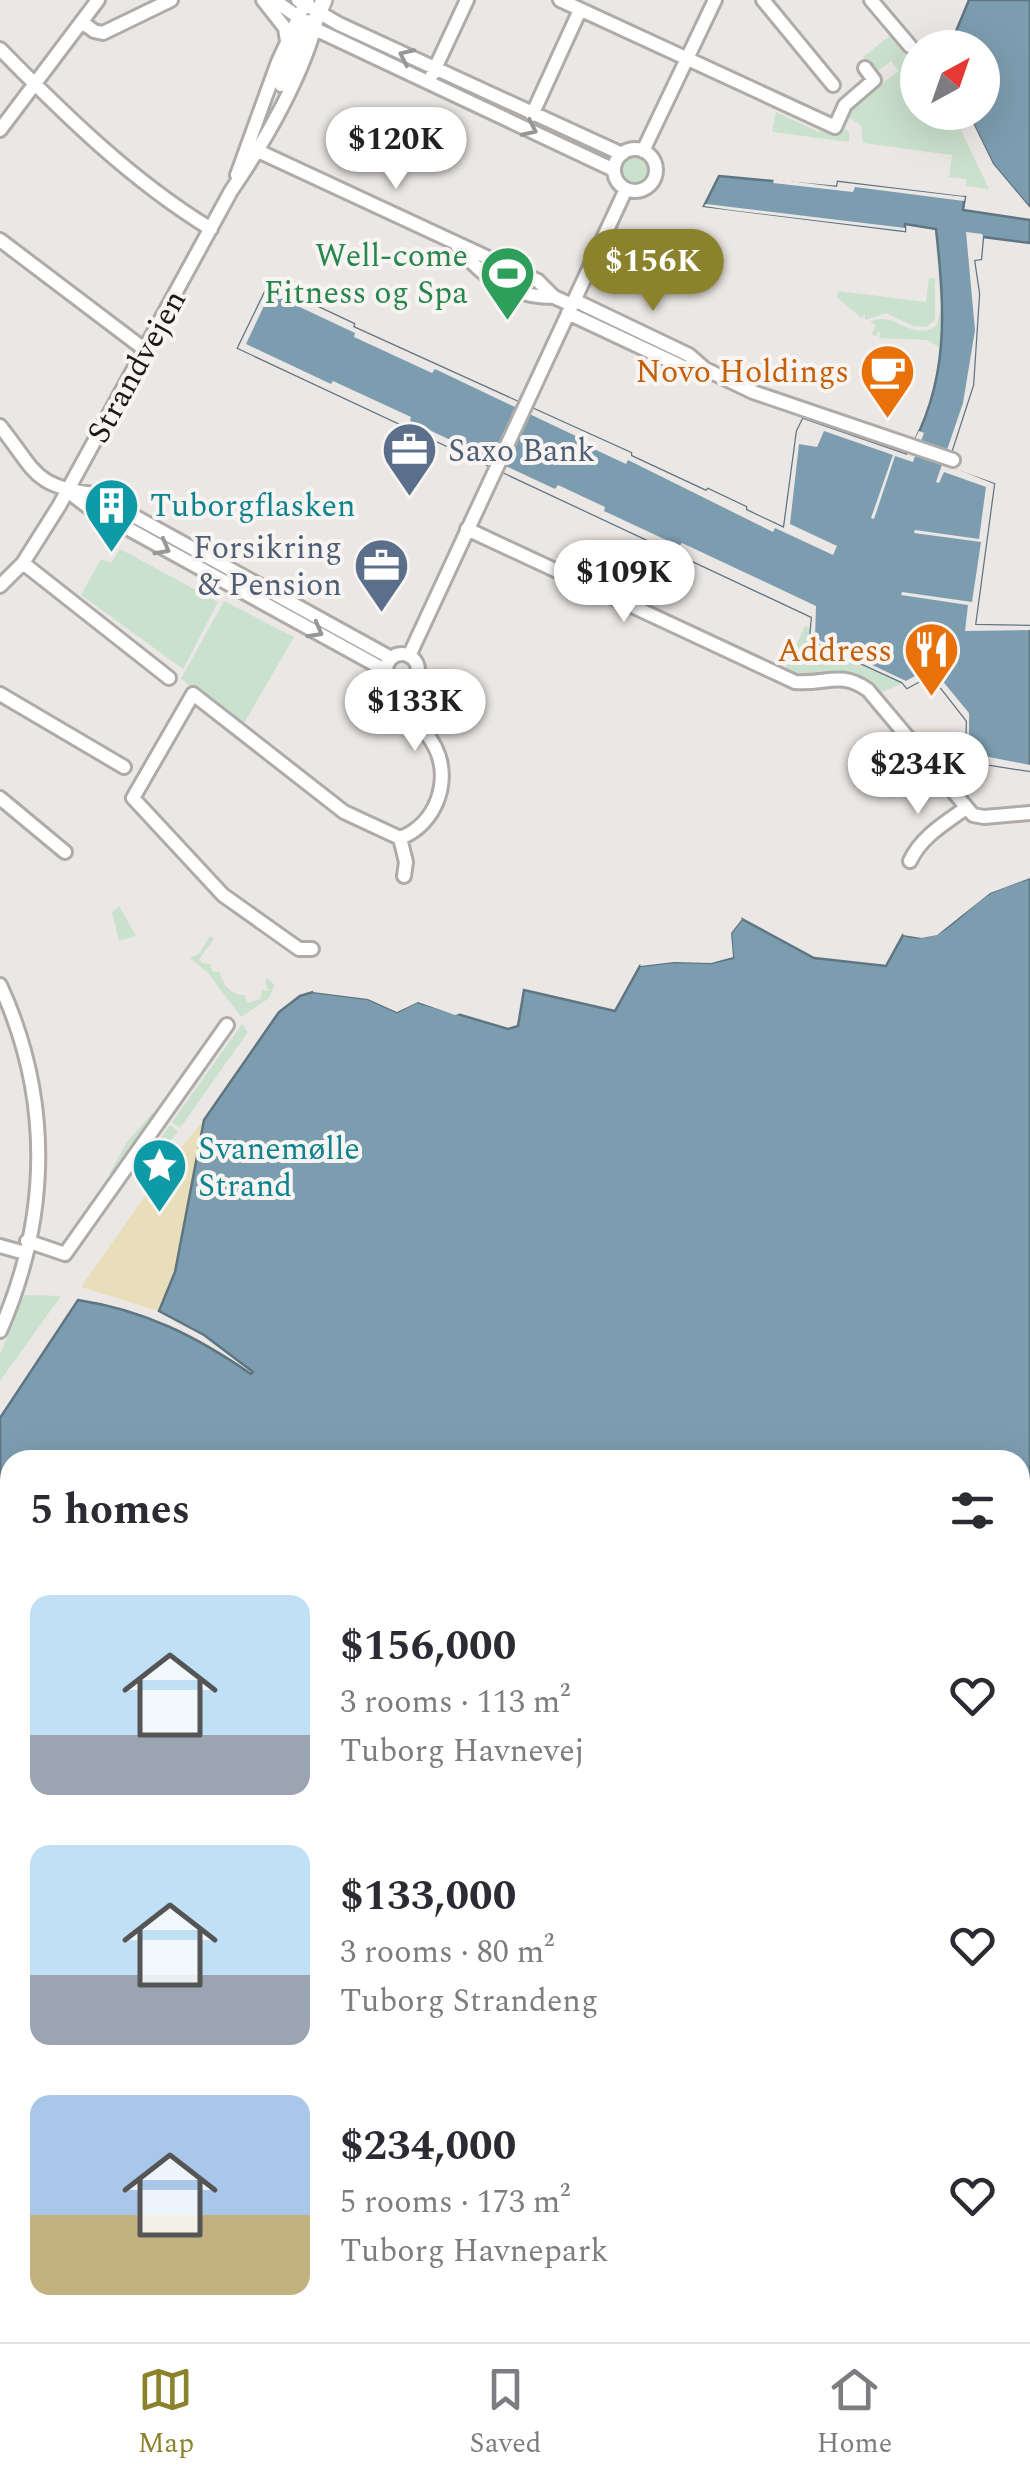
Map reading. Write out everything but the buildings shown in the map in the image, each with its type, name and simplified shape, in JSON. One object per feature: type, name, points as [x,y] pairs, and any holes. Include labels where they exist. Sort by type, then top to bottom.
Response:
[{"type":"street","points":[[0,130],[98,0]]},
{"type":"street","points":[[82,22],[94,32],[103,33],[171,0]]},
{"type":"street","points":[[263,0],[284,28],[287,41]]},
{"type":"street","points":[[274,0],[309,11],[614,170]]},
{"type":"street","points":[[432,75],[468,0]]},
{"type":"street","points":[[560,0],[834,126],[845,105],[874,80],[865,68]]},
{"type":"street","points":[[643,151],[714,0]]},
{"type":"street","points":[[763,0],[833,85]]},
{"type":"street","points":[[871,0],[900,34]]},
{"type":"street","points":[[532,114],[580,10]]},
{"type":"street","name":"Strandvejen","points":[[232,191],[287,41],[309,11]]},
{"type":"street","name":"Strandvejen","points":[[0,586],[23,564],[68,491],[232,191],[258,151],[309,11]]},
{"type":"street","points":[[0,49],[131,172],[211,229]]},
{"type":"street","points":[[432,75],[622,154]]},
{"type":"street","points":[[258,151],[538,281],[554,297],[683,367],[705,369],[753,392],[952,460]]},
{"type":"street","points":[[643,151],[655,164],[655,177],[644,189],[626,189],[617,181],[614,170],[622,154],[643,151]]},
{"type":"street","points":[[408,656],[626,189]]},
{"type":"street","points":[[0,240],[144,349]]},
{"type":"street","points":[[455,244],[479,273],[530,297],[554,297]]},
{"type":"street","points":[[0,426],[43,482],[68,491],[87,506],[388,664]]},
{"type":"street","points":[[467,528],[795,682],[838,678],[859,684],[966,808],[984,817],[1030,813]]},
{"type":"street","points":[[23,564],[168,678]]},
{"type":"street","points":[[399,686],[413,682],[418,674],[416,663],[400,654],[388,664],[387,678],[399,686],[404,704],[437,750],[442,769],[436,806],[421,826],[400,838]]},
{"type":"street","points":[[0,694],[124,767]]},
{"type":"street","points":[[312,949],[298,949],[223,895],[133,798],[194,694],[344,812],[400,838]]},
{"type":"street","points":[[0,798],[64,852]]},
{"type":"street","points":[[910,860],[915,849],[935,830],[966,808]]},
{"type":"street","points":[[400,838],[406,862],[404,876]]},
{"type":"street","points":[[0,985],[5,1009],[28,1058],[35,1095],[38,1168],[27,1245],[0,1331]]},
{"type":"street","points":[[0,1246],[27,1245],[65,1254],[227,1025]]},
{"type":"green space","points":[[891,35],[900,45],[900,130],[961,130],[989,189],[966,186],[966,179],[949,177],[952,155],[863,143],[861,125],[846,116],[851,105],[899,71],[891,61],[875,73],[863,57]]},
{"type":"green space","points":[[776,112],[819,132],[823,125],[842,133],[845,129],[849,142],[772,132]]},
{"type":"green space","points":[[635,156],[645,160],[649,170],[645,180],[635,184],[625,180],[621,170],[625,160]]},
{"type":"green space","points":[[936,246],[943,300],[942,349],[927,340],[879,338],[881,329],[876,336],[871,335],[876,325],[870,322],[879,319],[920,331],[937,325],[941,306]]},
{"type":"green space","points":[[929,278],[935,278],[935,320],[926,327],[913,326],[886,313],[865,320],[865,315],[861,318],[837,297],[838,291],[926,302]]},
{"type":"green space","points":[[120,549],[218,602],[183,669],[81,595],[101,559],[111,563]]},
{"type":"green space","points":[[224,601],[294,637],[243,725],[181,679]]},
{"type":"green space","points":[[805,626],[811,629],[810,640],[903,683],[878,694],[866,683],[844,674],[810,676],[784,671]]},
{"type":"green space","points":[[119,906],[136,936],[119,941],[112,912]]},
{"type":"green space","points":[[210,936],[214,939],[199,959],[211,964],[212,971],[220,972],[231,991],[244,995],[248,1003],[261,999],[262,990],[269,991],[267,978],[275,985],[269,998],[241,1017],[208,973],[190,958],[199,954]]},
{"type":"green space","points":[[242,1024],[248,1032],[180,1128],[172,1122]]},
{"type":"green space","points":[[152,1113],[155,1115],[113,1175],[109,1174],[127,1142]]},
{"type":"green space","points":[[170,1125],[178,1131],[145,1176],[138,1170]]},
{"type":"green space","points":[[24,1295],[61,1296],[0,1381],[0,1354]]},
{"type":"sand","name":"Svanemølle Strand","points":[[204,1120],[175,1273],[159,1311],[81,1287],[169,1162]]},
{"type":"water","points":[[969,0],[1030,0],[1030,208],[993,164],[976,130],[1000,130],[1000,30],[956,30]]},
{"type":"water","points":[[719,176],[837,187],[838,182],[965,197],[963,210],[1030,220],[1030,243],[983,237],[981,259],[974,260],[979,294],[973,385],[947,465],[994,484],[975,625],[1030,626],[1030,771],[966,761],[967,721],[931,675],[907,688],[902,682],[810,640],[812,617],[238,348],[269,284],[784,528],[797,431],[803,419],[907,455],[921,428],[931,400],[941,345],[936,229],[905,224],[905,231],[704,206]]},
{"type":"water","points":[[1030,878],[1030,1450],[0,1450],[0,1418],[78,1300],[125,1310],[169,1326],[253,1372],[204,1335],[159,1311],[175,1272],[204,1120],[279,1012],[300,996],[313,992],[368,999],[397,1012],[417,1002],[508,1029],[518,1026],[524,990],[615,1011],[640,966],[711,963],[733,958],[731,933],[742,919],[814,958],[886,966],[903,935],[939,933],[1001,888]]},
{"type":"pier","points":[[972,130],[976,130],[993,164],[1030,208],[1030,213],[989,167]]},
{"type":"pier","points":[[774,179],[837,187],[838,182],[965,197],[964,201],[855,187],[853,192],[773,183]]},
{"type":"pier","points":[[704,206],[905,228],[905,231]]},
{"type":"pier","points":[[966,232],[983,236],[981,259],[974,260],[979,294],[973,385],[947,465],[994,484],[975,625],[1030,626],[1030,630],[965,631],[968,605],[901,595],[902,592],[972,602],[981,542],[914,533],[915,530],[979,539],[986,487],[944,472],[936,482],[963,403],[975,330]]},
{"type":"pier","points":[[269,284],[784,528],[797,431],[803,419],[907,455],[919,431],[924,433],[913,462],[895,456],[874,519],[871,518],[893,455],[824,431],[817,447],[799,444],[790,524],[837,546],[833,555],[775,528],[773,532],[628,460],[626,464],[579,442],[580,438],[435,369],[432,373],[354,337],[355,333],[270,293],[246,344],[816,606],[815,638],[906,681],[931,667],[969,713],[969,753],[1030,765],[1030,771],[966,761],[967,721],[931,675],[907,688],[902,682],[810,640],[812,617],[238,348]]},
{"type":"pier","points":[[1030,873],[1030,878],[990,893],[937,935],[903,935],[906,930],[935,930],[987,889]]},
{"type":"pier","points":[[738,917],[742,919],[731,933],[733,957],[711,963],[640,966],[643,961],[729,954],[726,932]]},
{"type":"pier","points":[[315,987],[368,994],[396,1006],[418,997],[460,1009],[455,1015],[418,1002],[397,1012],[368,999],[313,992]]},
{"type":"place","name":"Well-come Fitness og Spa","points":[[507,322]]},
{"type":"place","name":"Novo Holdings","points":[[888,420]]},
{"type":"place","name":"Saxo Bank","points":[[409,499]]},
{"type":"place","name":"Tuborgflasken","points":[[111,554]]},
{"type":"place","name":"Forsikring & Pension","points":[[381,614]]},
{"type":"place","name":"Address","points":[[931,699]]},
{"type":"place","name":"Svanemølle Strand","points":[[159,1215]]}]
